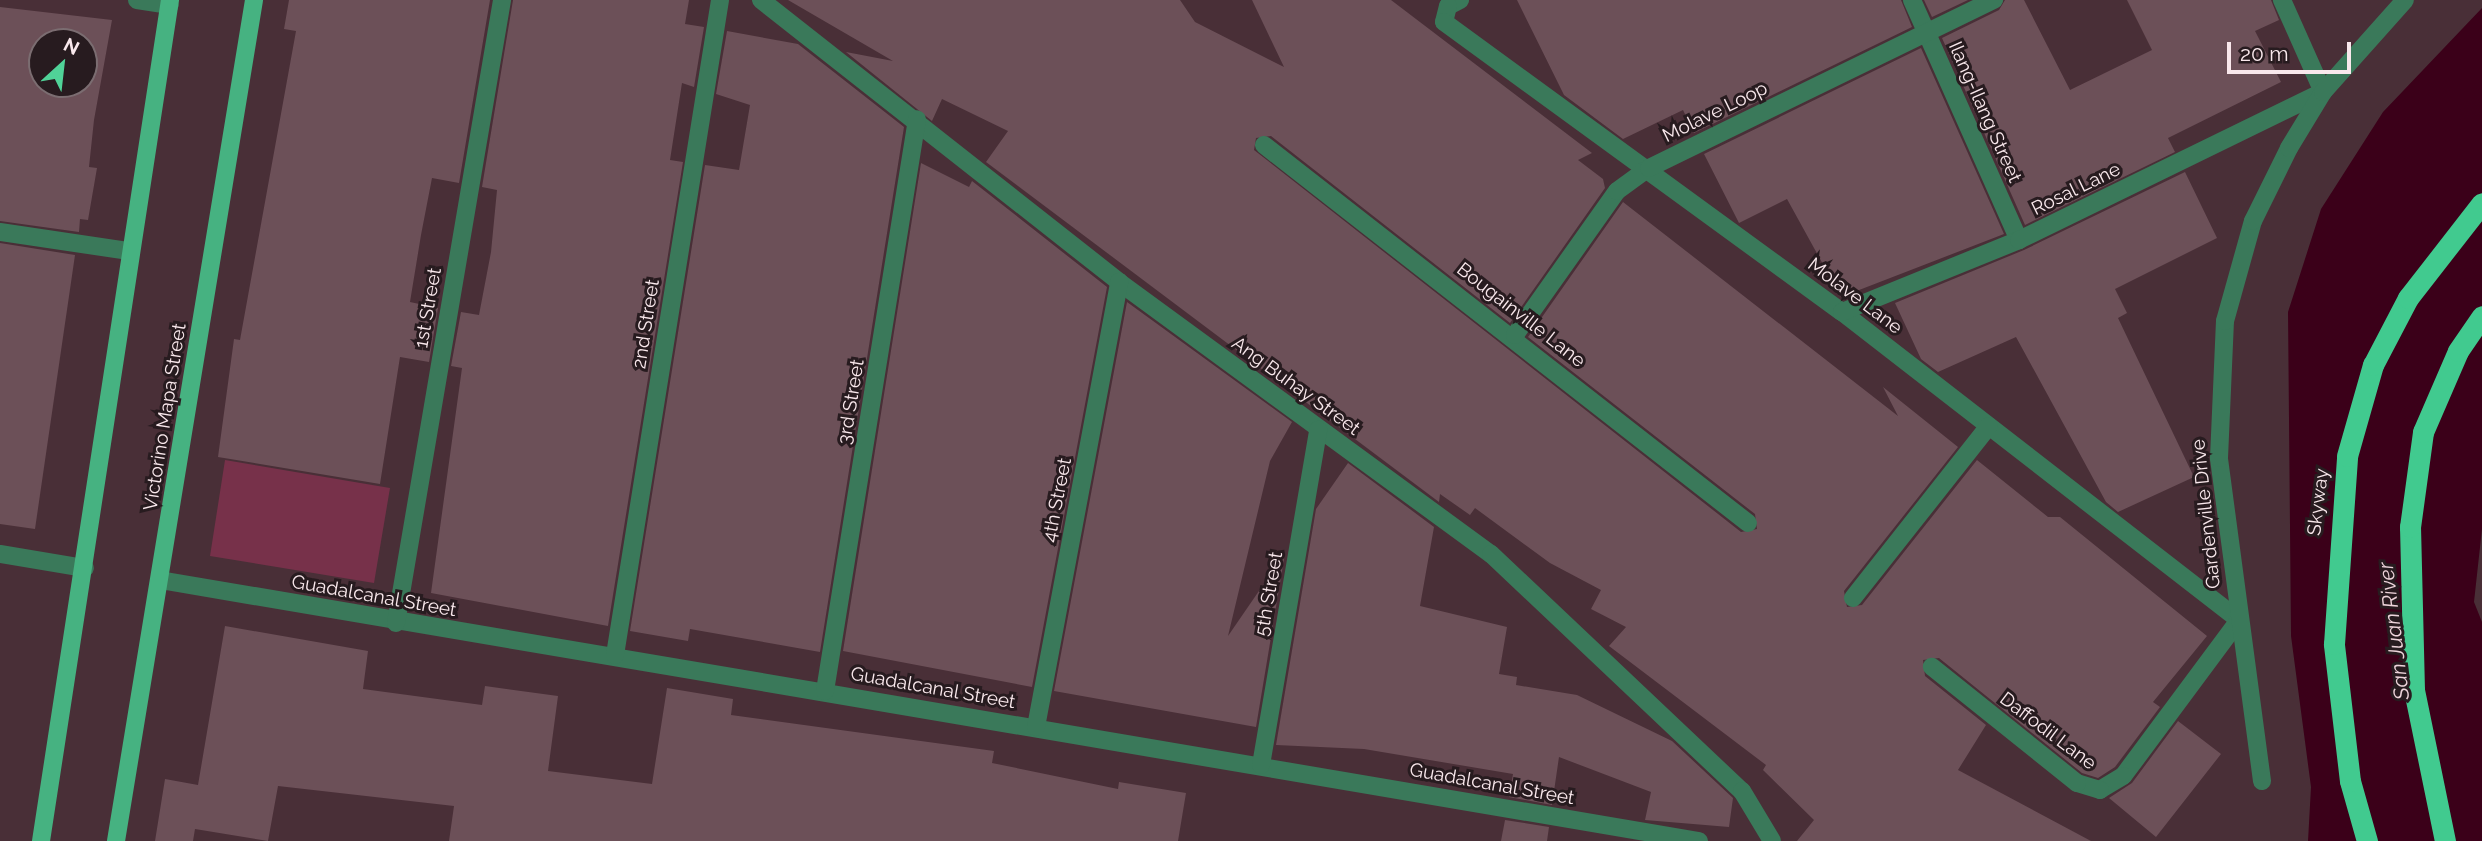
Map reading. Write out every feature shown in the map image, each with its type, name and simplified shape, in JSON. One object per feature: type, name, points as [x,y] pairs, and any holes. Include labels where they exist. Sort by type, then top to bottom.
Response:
[{"type":"highway","name":"Skyway","points":[[2367,841],[2350,781],[2334,644],[2347,456],[2373,365],[2408,298],[2482,203]]},
{"type":"highway","points":[[2445,841],[2414,690],[2410,527],[2423,432],[2452,363],[2482,316]]},
{"type":"main road","name":"Victorino Mapa Street","points":[[116,841],[254,0]]},
{"type":"main road","points":[[41,841],[85,568],[128,251],[170,3]]},
{"type":"street","points":[[137,0],[170,3]]},
{"type":"street","name":"1st Street","points":[[396,623],[502,0]]},
{"type":"street","name":"2nd Street","points":[[615,655],[720,0]]},
{"type":"street","name":"Ang Buhay Street","points":[[761,0],[918,119],[1119,282],[1491,554],[1742,791],[1772,841]]},
{"type":"street","name":"Molave Lane","points":[[1460,0],[1442,14],[1444,22],[1649,167],[1842,312],[2239,620]]},
{"type":"street","name":"Ilang-Ilang Street","points":[[1912,0],[2019,240]]},
{"type":"street","name":"Molave Loop","points":[[1515,335],[1616,191],[1649,167],[1994,0]]},
{"type":"street","points":[[2282,0],[2323,92]]},
{"type":"street","name":"Gardenville Drive","points":[[2262,781],[2218,458],[2225,321],[2253,221],[2323,92],[2405,0]]},
{"type":"street","name":"Rosal Lane","points":[[1842,312],[2019,240],[2323,92]]},
{"type":"street","name":"3rd Street","points":[[825,691],[918,119]]},
{"type":"street","name":"Bougainville Lane","points":[[1264,145],[1515,335],[1748,523]]},
{"type":"street","points":[[0,232],[128,251]]},
{"type":"street","name":"4th Street","points":[[1036,727],[1119,282]]},
{"type":"street","points":[[1853,598],[1989,426]]},
{"type":"street","name":"5th Street","points":[[1261,765],[1318,430]]},
{"type":"street","points":[[0,554],[85,568]]},
{"type":"street","name":"Guadalcanal Street","points":[[160,580],[396,623],[615,655],[1699,841]]},
{"type":"street","name":"Daffodil Lane","points":[[1932,667],[2077,783],[2100,790],[2123,776],[2239,620]]},
{"type":"shaded area","points":[[225,460],[390,488],[374,583],[210,556]]},
{"type":"water","name":"San Juan River","points":[[2482,8],[2482,529],[2474,602],[2482,622],[2482,841],[2308,841],[2311,787],[2291,636],[2288,312],[2321,209],[2383,112]]},
{"type":"building","points":[[289,0],[490,0],[459,183],[432,178],[421,235],[410,302],[438,308],[429,362],[400,357],[380,484],[218,457],[234,339],[240,340],[296,31],[284,29]]},
{"type":"building","points":[[513,0],[689,0],[685,24],[704,27],[694,87],[682,83],[670,160],[683,162],[608,626],[431,593],[462,368],[451,366],[461,312],[479,315],[491,252],[497,190],[482,187]]},
{"type":"building","points":[[788,0],[1180,0],[1195,22],[1284,67],[1252,0],[1391,0],[1592,153],[1578,160],[1603,179],[1605,188],[1510,323],[1271,136],[1256,138],[1254,150],[1741,532],[1757,529],[1755,514],[1528,337],[1623,202],[1898,416],[1883,387],[1958,447],[1844,591],[1847,607],[1862,605],[1977,460],[2048,517],[2060,517],[2207,636],[2153,702],[2160,707],[2115,767],[2098,778],[2082,773],[1939,658],[1923,660],[1925,676],[1986,725],[1958,770],[2091,841],[1797,841],[1814,820],[1763,770],[1766,765],[1609,646],[1626,627],[1591,609],[1601,590],[1550,563],[1475,508],[1470,515],[1440,494],[1439,502],[986,162],[1008,131],[942,99],[932,121],[846,52],[893,61]]},
{"type":"building","points":[[1517,0],[1901,0],[1912,27],[1694,133],[1683,110],[1623,139],[1564,95]]},
{"type":"building","points":[[1924,0],[1968,0],[1932,17]]},
{"type":"building","points":[[2005,0],[2024,0],[2070,90],[2152,50],[2127,0],[2271,0],[2279,20],[2255,31],[2281,82],[2168,138],[2175,152],[2025,225],[1942,38],[1999,10]]},
{"type":"building","points":[[0,7],[112,20],[98,98],[98,28],[28,28],[28,98],[98,98],[89,167],[97,168],[88,220],[80,219],[79,232],[0,221]]},
{"type":"building","points":[[727,31],[798,44],[904,127],[820,652],[690,629],[688,641],[630,631],[705,165],[739,170],[750,105],[716,94]]},
{"type":"building","points":[[1921,48],[2004,234],[1841,297],[1787,199],[1739,223],[1704,154]]},
{"type":"building","points":[[921,163],[969,187],[972,181],[1107,287],[1032,687],[843,651]]},
{"type":"building","points":[[2185,172],[2217,238],[2115,289],[2127,313],[2118,318],[2194,477],[2118,512],[2106,502],[2016,337],[1938,372],[1921,359],[1895,303],[2024,250]]},
{"type":"building","points":[[0,243],[75,255],[35,529],[0,524]]},
{"type":"building","points":[[1127,302],[1292,422],[1270,461],[1228,636],[1285,553],[1256,727],[1054,691]]},
{"type":"building","points":[[1348,463],[1434,527],[1420,606],[1507,627],[1499,674],[1517,677],[1516,685],[1577,695],[1672,741],[1733,798],[1729,827],[1645,820],[1651,792],[1559,757],[1552,805],[1509,797],[1513,774],[1364,749],[1276,745],[1316,509]]},
{"type":"building","points":[[225,626],[368,651],[363,689],[482,705],[485,686],[558,696],[548,771],[652,784],[667,688],[733,699],[731,715],[994,751],[992,763],[1118,789],[1119,782],[1186,793],[1178,841],[449,841],[454,806],[278,786],[268,841],[195,829],[193,841],[155,841],[165,779],[198,785]]},
{"type":"building","points":[[2178,721],[2221,754],[2156,837],[2109,798],[2132,783]]},
{"type":"building","points":[[1505,820],[1549,827],[1547,841],[1501,841]]}]
